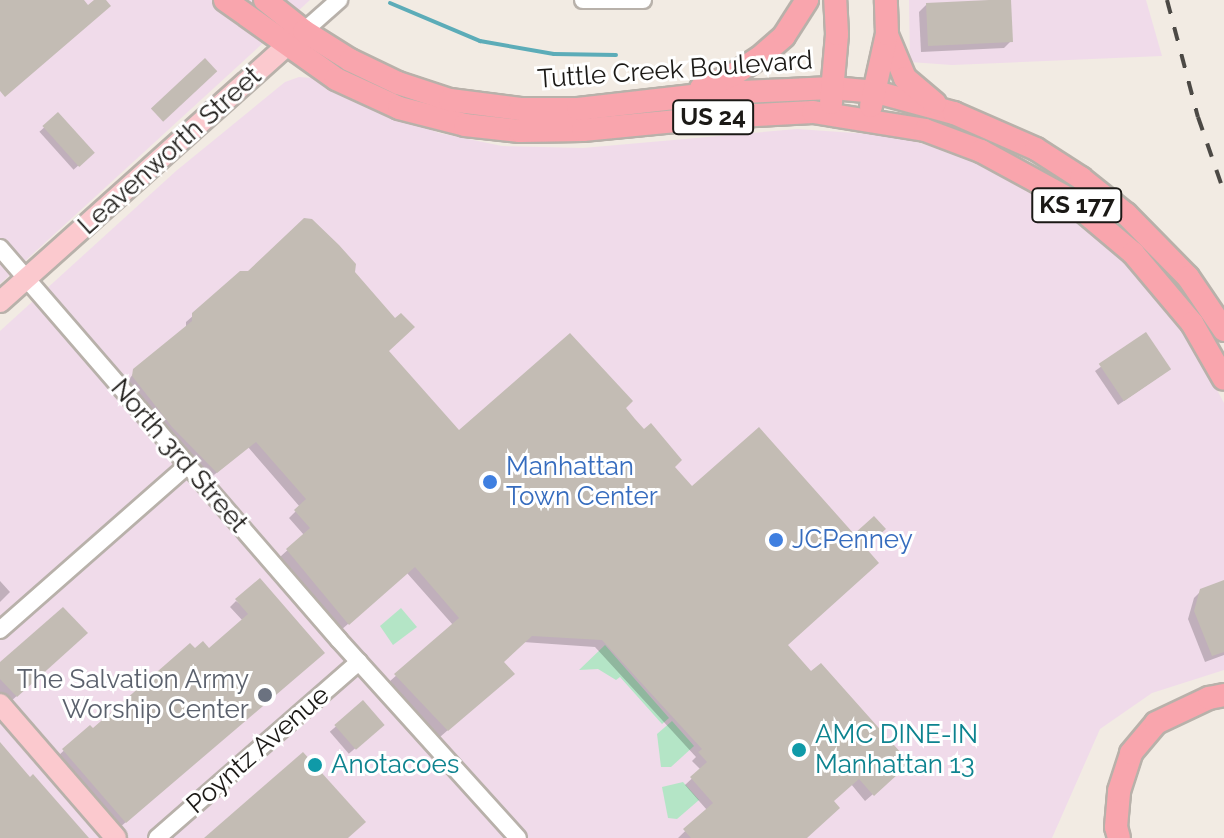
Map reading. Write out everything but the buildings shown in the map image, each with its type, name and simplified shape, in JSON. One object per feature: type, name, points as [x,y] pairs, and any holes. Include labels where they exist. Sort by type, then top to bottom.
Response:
[{"type":"highway","name":"Tuttle Creek Boulevard","points":[[225,0],[295,38],[398,83],[450,100],[520,109],[578,109],[718,93],[833,88],[876,92]]},
{"type":"highway","name":"Tuttle Creek Boulevard","points":[[265,0],[295,38],[336,79],[399,108],[465,125],[520,131],[583,130],[747,115],[830,114],[867,119]]},
{"type":"highway","name":"US 24","points":[[661,100],[731,76],[759,58],[784,36],[807,0]]},
{"type":"highway","points":[[830,114],[835,0]]},
{"type":"highway","points":[[867,119],[876,92],[887,34],[886,0]]},
{"type":"highway","points":[[887,34],[905,78],[944,110]]},
{"type":"highway","name":"KS 177","points":[[876,92],[944,110],[1009,136],[1081,178],[1126,214],[1188,277],[1224,330]]},
{"type":"highway","name":"KS 177","points":[[867,119],[925,130],[981,151],[1069,199],[1133,253],[1166,288],[1192,323],[1224,379]]},
{"type":"highway","points":[[1119,838],[1116,827],[1119,791],[1131,753],[1156,723],[1209,698],[1224,695]]},
{"type":"main road","name":"Leavenworth Street","points":[[0,302],[295,38]]},
{"type":"main road","points":[[0,704],[116,838]]},
{"type":"street","name":"Leavenworth Street","points":[[295,38],[339,0]]},
{"type":"street","points":[[583,0],[643,0]]},
{"type":"street","name":"North 3rd Street","points":[[0,248],[359,662],[518,838]]},
{"type":"street","points":[[0,630],[188,465]]},
{"type":"street","name":"Poyntz Avenue","points":[[157,838],[359,662]]},
{"type":"shaded area","points":[[0,0],[310,0],[0,284]]},
{"type":"shaded area","points":[[909,0],[1146,0],[1162,56],[952,65],[910,62]]},
{"type":"shaded area","points":[[299,77],[312,78],[356,100],[439,133],[502,146],[583,148],[797,129],[898,136],[976,161],[1060,206],[1121,256],[1161,298],[1190,339],[1224,403],[1224,670],[1152,693],[1100,729],[1052,838],[0,838],[0,331],[176,171],[285,82]]},
{"type":"green space","points":[[401,608],[417,627],[393,645],[380,626]]},
{"type":"green space","points":[[605,645],[669,718],[662,724],[620,677],[616,680],[598,669],[579,670]]},
{"type":"green space","points":[[672,721],[694,746],[671,767],[661,767],[657,734]]},
{"type":"green space","points":[[683,782],[699,800],[677,819],[668,818],[662,787]]},
{"type":"waterway","points":[[390,3],[480,41],[554,54],[616,55]]},
{"type":"railway","points":[[1167,0],[1198,117],[1224,192]]},
{"type":"place","name":"Manhattan Town Center","points":[[490,482]]},
{"type":"place","name":"JCPenney","points":[[776,540]]},
{"type":"place","name":"The Salvation Army Worship Center","points":[[265,695]]},
{"type":"place","name":"AMC DINE-IN Manhattan 13","points":[[799,750]]},
{"type":"place","name":"Anotacoes","points":[[315,765]]}]
